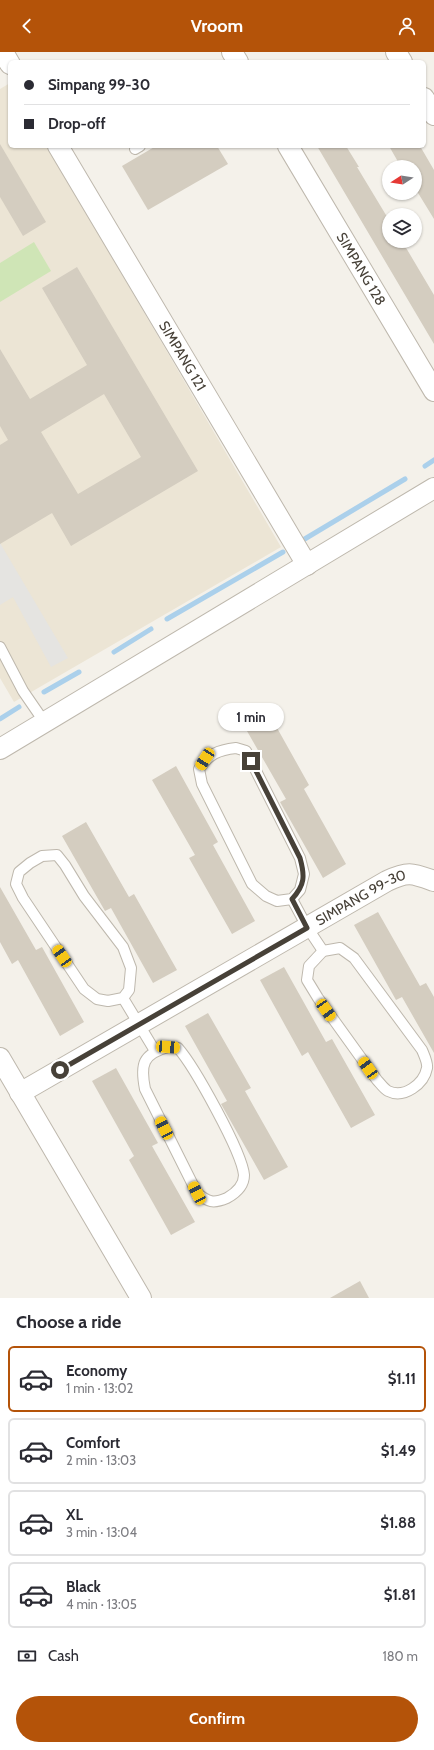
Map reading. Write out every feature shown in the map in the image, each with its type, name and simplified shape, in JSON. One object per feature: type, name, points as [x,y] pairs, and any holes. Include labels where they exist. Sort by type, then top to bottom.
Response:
[{"type":"street","points":[[426,101],[434,115]]},
{"type":"street","name":"SIMPANG 121","points":[[59,148],[307,565]]},
{"type":"street","name":"SIMPANG 128","points":[[289,148],[434,391]]},
{"type":"street","points":[[0,749],[434,488]]},
{"type":"street","name":"SIMPANG 99-30","points":[[20,1093],[387,881],[402,874],[418,875],[434,881]]},
{"type":"street","points":[[0,1058],[140,1298]]},
{"type":"lane","points":[[0,647],[23,691],[45,723]]},
{"type":"lane","points":[[236,748],[246,751],[300,858],[304,874],[300,890],[292,899],[277,901],[266,896],[252,884],[202,784],[199,769],[205,759],[220,750],[236,748]]},
{"type":"lane","points":[[56,855],[65,865],[84,896],[113,932],[123,947],[131,968],[129,990],[123,998],[108,1001],[97,999],[84,989],[23,898],[16,884],[19,872],[30,863],[42,856],[56,855]]},
{"type":"lane","points":[[292,899],[307,928],[323,951]]},
{"type":"lane","points":[[340,948],[354,958],[422,1050],[427,1067],[422,1080],[410,1090],[397,1093],[387,1091],[376,1080],[318,998],[307,980],[309,966],[323,951],[340,948]]},
{"type":"lane","points":[[123,998],[155,1051]]},
{"type":"lane","points":[[168,1047],[178,1048],[186,1056],[218,1114],[240,1160],[244,1176],[241,1187],[232,1195],[219,1201],[207,1201],[197,1193],[145,1089],[142,1074],[145,1059],[155,1051],[168,1047]]},
{"type":"shaded area","points":[[8,84],[8,148],[48,148],[281,547],[14,702],[0,678],[0,89]]},
{"type":"shaded area","points":[[0,543],[68,658],[51,667],[13,597],[0,605]]},
{"type":"green space","points":[[34,242],[51,271],[0,302],[0,263]]},
{"type":"building","points":[[0,144],[46,222],[23,236],[0,197]]},
{"type":"building","points":[[153,148],[218,148],[228,164],[148,210],[122,166]]},
{"type":"building","points":[[318,148],[347,148],[382,208],[382,248],[406,248],[434,295],[434,344]]},
{"type":"building","points":[[390,148],[421,148],[434,170],[434,219],[422,199],[422,160],[397,160]]},
{"type":"building","points":[[77,267],[198,471],[71,546],[52,513],[0,544],[0,445],[8,440],[0,426],[0,349],[30,399],[87,365],[42,288]],"holes":[[[104,394],[141,457],[78,494],[41,432]]]},
{"type":"building","points":[[267,710],[309,785],[304,789],[346,864],[323,878],[280,802],[286,799],[243,724]]},
{"type":"building","points":[[176,766],[218,842],[213,845],[255,921],[232,934],[189,858],[195,855],[152,780]]},
{"type":"building","points":[[86,822],[129,897],[134,894],[177,970],[153,983],[111,908],[105,911],[62,836]]},
{"type":"building","points":[[0,887],[36,950],[42,947],[84,1022],[60,1036],[18,960],[12,964],[0,942]]},
{"type":"building","points":[[378,912],[420,986],[426,983],[434,997],[434,1053],[402,997],[396,1000],[354,925]]},
{"type":"building","points":[[284,967],[326,1042],[332,1039],[375,1115],[351,1128],[308,1052],[302,1056],[260,980]]},
{"type":"building","points":[[208,1013],[251,1088],[245,1091],[288,1167],[264,1180],[221,1104],[227,1101],[185,1026]]},
{"type":"building","points":[[116,1068],[158,1143],[152,1146],[195,1222],[171,1235],[129,1160],[134,1156],[92,1081]]},
{"type":"building","points":[[360,1281],[369,1298],[330,1298]]},
{"type":"waterway","points":[[425,466],[434,460]]},
{"type":"waterway","points":[[303,540],[405,479]]},
{"type":"waterway","points":[[167,619],[283,552]]},
{"type":"waterway","points":[[114,652],[151,629]]},
{"type":"waterway","points":[[44,692],[79,672]]},
{"type":"waterway","points":[[0,719],[19,707]]},
{"type":"route","points":[[60,1070],[307,928],[292,899],[300,890],[304,874],[300,858],[251,761]]}]
